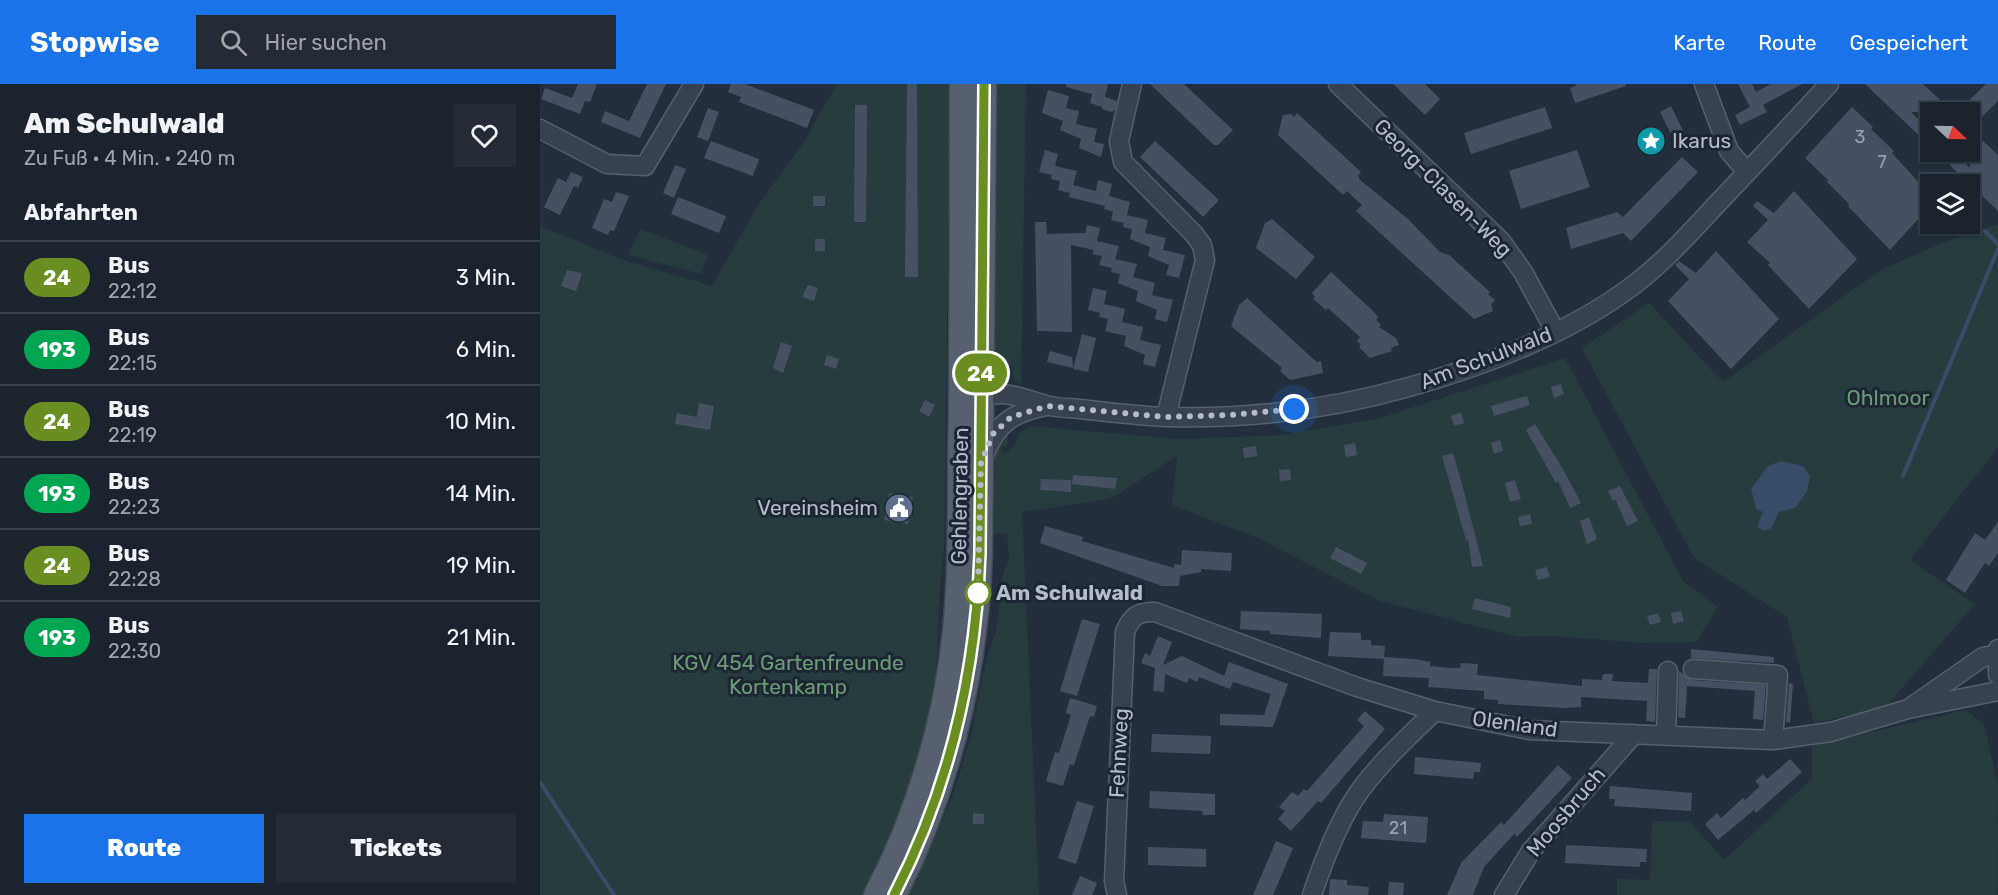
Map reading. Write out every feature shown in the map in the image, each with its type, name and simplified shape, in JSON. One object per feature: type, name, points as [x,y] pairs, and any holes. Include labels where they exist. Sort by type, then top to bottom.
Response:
[{"type":"main road","name":"Gehlengraben","points":[[876,895],[889,870],[916,801],[938,725],[951,663],[958,585],[962,84]]},
{"type":"main road","name":"Gehlengraben","points":[[894,895],[918,846],[937,796],[964,698],[978,591],[984,84]]},
{"type":"street","points":[[540,129],[607,164],[645,166],[694,84]]},
{"type":"street","points":[[1132,84],[1119,141],[1123,162],[1194,234],[1202,245],[1205,260],[1166,417]]},
{"type":"street","name":"Georg-Clasen-Weg","points":[[1338,84],[1501,241],[1523,272],[1555,331]]},
{"type":"street","points":[[1704,84],[1729,151],[1747,172]]},
{"type":"street","name":"Am Schulwald","points":[[982,398],[997,394],[1020,396],[1048,406],[1166,417],[1258,413],[1312,407],[1375,396],[1453,374],[1555,331],[1615,298],[1654,269],[1829,84]]},
{"type":"street","points":[[960,421],[968,410],[982,398]]},
{"type":"street","name":"Am Schulwald","points":[[981,463],[989,441],[1005,421],[1023,411],[1048,406]]},
{"type":"street","name":"Olenland","points":[[1136,614],[1155,612],[1286,662],[1436,711],[1529,730],[1773,740],[1831,732],[1908,709],[1928,707],[1967,696],[1998,691]]},
{"type":"street","name":"Fehnweg","points":[[1117,895],[1114,881],[1125,632],[1136,614]]},
{"type":"street","points":[[1998,649],[1998,675]]},
{"type":"street","name":"Olenland","points":[[1908,709],[1983,657],[1998,654]]},
{"type":"street","points":[[1693,669],[1778,675],[1773,740]]},
{"type":"street","points":[[1666,735],[1668,671]]},
{"type":"street","points":[[1312,895],[1325,856],[1354,800],[1402,743],[1436,711]]},
{"type":"street","name":"Moosbruch","points":[[1504,895],[1531,851],[1634,734]]},
{"type":"green space","name":"KGV 454 Gartenfreunde Kortenkamp","points":[[837,84],[950,84],[944,550],[933,702],[928,729],[910,789],[887,848],[864,895],[540,895],[540,226],[620,259],[712,286],[757,207],[802,145]]},
{"type":"green space","points":[[991,84],[1026,84],[1021,387],[1014,379],[1014,366],[993,363]]},
{"type":"green space","name":"Ohlmoor","points":[[1998,224],[1998,447],[1910,560],[1975,604],[1885,708],[1814,723],[1787,617],[1694,558],[1582,348],[1649,303],[1723,382],[1881,270],[1944,242],[1968,234],[1980,234],[1980,230]],"holes":[[[1751,489],[1779,512],[1773,528],[1757,527],[1763,512],[1756,509]]]},
{"type":"green space","points":[[640,229],[708,255],[701,274],[628,255]]},
{"type":"green space","points":[[1565,358],[1683,581],[1718,607],[1696,642],[1647,643],[1550,636],[1518,637],[1380,601],[1258,538],[1172,505],[1177,456],[1110,499],[1022,512],[1039,895],[909,895],[952,797],[971,737],[987,657],[996,632],[1003,575],[1009,558],[1007,533],[994,533],[995,449],[1008,431],[1007,447],[1002,447],[1003,453],[1007,453],[1016,443],[1019,433],[1031,426],[1179,439],[1283,435],[1380,418]]},
{"type":"green space","points":[[1966,710],[1984,725],[1998,786],[1997,895],[1617,895],[1617,879],[1650,880],[1652,821],[1690,822],[1724,860],[1812,779],[1812,746]]},
{"type":"water","points":[[1781,461],[1803,466],[1810,476],[1807,492],[1795,508],[1779,512],[1772,528],[1764,531],[1757,527],[1763,512],[1756,509],[1751,489],[1768,466]]},
{"type":"building","points":[[578,84],[597,84],[590,102],[585,101],[580,114],[541,99],[545,88],[572,98]]},
{"type":"building","points":[[647,84],[666,84],[640,138],[601,122],[605,111],[629,121]]},
{"type":"building","points":[[731,84],[745,84],[814,110],[807,128],[739,102],[741,97],[728,92]]},
{"type":"building","points":[[907,84],[917,84],[918,277],[905,277]]},
{"type":"building","points":[[1066,84],[1108,84],[1105,97],[1117,101],[1115,110],[1111,112],[1090,103],[1092,94],[1066,87]]},
{"type":"building","points":[[1150,84],[1184,84],[1233,130],[1218,145],[1214,145]]},
{"type":"building","points":[[1393,84],[1425,84],[1440,99],[1425,115]]},
{"type":"building","points":[[1575,84],[1625,84],[1626,86],[1575,103],[1570,88],[1576,86]]},
{"type":"building","points":[[1738,84],[1752,84],[1756,92],[1771,84],[1802,84],[1763,105],[1767,112],[1740,125],[1735,115],[1750,107]]},
{"type":"building","points":[[1865,84],[1923,84],[1942,102],[1920,102],[1920,112],[1911,112],[1920,121],[1920,136]]},
{"type":"building","points":[[1986,84],[1998,84],[1998,101],[1980,119],[1980,102],[1967,102]]},
{"type":"building","points":[[1048,90],[1069,96],[1066,108],[1079,111],[1076,124],[1097,129],[1094,142],[1104,144],[1101,157],[1079,148],[1081,139],[1060,130],[1063,121],[1042,113]]},
{"type":"building","points":[[855,105],[867,105],[866,222],[854,222]]},
{"type":"building","points":[[1671,106],[1689,143],[1678,148],[1660,112]]},
{"type":"building","points":[[1545,107],[1552,128],[1471,154],[1464,133]]},
{"type":"building","points":[[1852,107],[1873,127],[1871,129],[1894,151],[1892,153],[1920,184],[1920,217],[1890,250],[1848,206],[1849,204],[1827,182],[1828,180],[1805,158]]},
{"type":"building","points":[[708,108],[719,112],[708,141],[697,137]]},
{"type":"building","points":[[1297,113],[1361,172],[1358,175],[1360,180],[1408,219],[1440,252],[1449,255],[1490,292],[1488,294],[1495,300],[1491,304],[1493,311],[1474,319],[1356,211],[1362,205],[1347,191],[1343,195],[1278,135],[1283,115],[1291,114],[1294,117]]},
{"type":"building","points":[[1980,138],[1998,155],[1998,211],[1980,194],[1980,174],[1959,174],[1947,162],[1963,162],[1970,168],[1970,162],[1980,162]]},
{"type":"building","points":[[711,141],[759,159],[753,176],[704,158]]},
{"type":"building","points":[[1155,141],[1219,200],[1203,217],[1140,157]]},
{"type":"building","points":[[1045,150],[1058,154],[1055,166],[1077,171],[1073,185],[1096,191],[1098,180],[1112,184],[1109,196],[1130,202],[1127,215],[1148,220],[1145,233],[1166,238],[1163,250],[1185,255],[1179,278],[1166,275],[1169,265],[1148,256],[1150,247],[1130,239],[1132,229],[1123,227],[1124,223],[1111,220],[1113,212],[1104,209],[1105,206],[1069,197],[1070,193],[1058,190],[1060,181],[1051,179],[1052,175],[1039,172]]},
{"type":"building","points":[[1577,150],[1590,187],[1521,209],[1509,171]]},
{"type":"building","points":[[1682,157],[1698,172],[1631,241],[1623,233],[1571,249],[1566,228],[1617,212],[1623,217]]},
{"type":"building","points":[[675,165],[686,169],[674,198],[663,193]]},
{"type":"building","points":[[571,172],[583,177],[578,188],[566,182]]},
{"type":"building","points":[[558,178],[574,186],[560,215],[544,207]]},
{"type":"building","points":[[1794,191],[1857,259],[1809,309],[1768,265],[1770,263],[1747,242],[1768,220],[1753,206],[1757,201],[1774,213]]},
{"type":"building","points":[[616,192],[629,196],[614,231],[610,230],[608,235],[592,228],[604,199],[612,202]]},
{"type":"building","points":[[813,196],[825,196],[825,206],[813,206]]},
{"type":"building","points":[[678,197],[726,216],[719,233],[671,214]]},
{"type":"building","points":[[1272,219],[1315,257],[1296,279],[1256,248],[1265,223]]},
{"type":"building","points":[[1035,222],[1046,222],[1047,234],[1085,233],[1087,225],[1100,228],[1097,241],[1119,246],[1115,259],[1137,264],[1133,277],[1155,283],[1152,295],[1173,300],[1167,322],[1155,319],[1157,310],[1136,301],[1138,291],[1118,283],[1120,274],[1111,272],[1112,268],[1099,265],[1102,256],[1092,254],[1094,250],[1071,245],[1072,332],[1037,331]]},
{"type":"building","points":[[815,239],[825,239],[825,251],[815,251]]},
{"type":"building","points":[[1716,251],[1779,319],[1731,369],[1668,301],[1689,279],[1675,265],[1679,261],[1696,273]]},
{"type":"building","points":[[567,270],[582,273],[576,291],[561,286]]},
{"type":"building","points":[[1331,272],[1373,311],[1378,317],[1376,320],[1381,325],[1379,327],[1396,338],[1399,345],[1391,348],[1392,351],[1370,358],[1359,347],[1361,345],[1357,341],[1360,337],[1328,308],[1326,310],[1313,299],[1315,297],[1312,293]]},
{"type":"building","points":[[808,285],[818,288],[814,301],[802,297]]},
{"type":"building","points":[[1093,288],[1107,291],[1104,304],[1125,309],[1122,322],[1143,327],[1140,340],[1161,345],[1155,367],[1143,364],[1145,355],[1124,346],[1126,336],[1105,331],[1108,319],[1099,317],[1100,313],[1088,310]]},
{"type":"building","points":[[1247,298],[1311,357],[1317,362],[1321,361],[1323,373],[1290,380],[1280,371],[1282,368],[1231,326],[1239,305]]},
{"type":"building","points":[[1082,334],[1096,338],[1088,372],[1073,369]]},
{"type":"building","points":[[781,342],[792,346],[783,373],[773,368]]},
{"type":"building","points":[[1050,351],[1072,357],[1073,368],[1047,362]]},
{"type":"building","points":[[827,355],[839,359],[836,369],[824,365]]},
{"type":"building","points":[[1561,384],[1564,394],[1554,398],[1551,387]]},
{"type":"building","points":[[1527,396],[1530,405],[1494,416],[1491,406]]},
{"type":"building","points":[[925,400],[935,405],[929,417],[919,411]]},
{"type":"building","points":[[699,403],[714,406],[710,430],[675,424],[677,413],[697,417]]},
{"type":"building","points":[[1461,412],[1464,423],[1454,426],[1451,416]]},
{"type":"building","points":[[1535,424],[1581,503],[1570,508],[1558,481],[1556,483],[1526,430]]},
{"type":"building","points":[[1500,440],[1503,451],[1494,454],[1491,443]]},
{"type":"building","points":[[1355,443],[1357,455],[1346,457],[1344,445]]},
{"type":"building","points":[[1256,446],[1257,456],[1244,458],[1243,448]]},
{"type":"building","points":[[1453,453],[1483,566],[1472,567],[1468,539],[1466,540],[1442,456]]},
{"type":"building","points":[[1290,469],[1291,480],[1280,481],[1279,470]]},
{"type":"building","points":[[1073,475],[1117,478],[1115,489],[1072,484]]},
{"type":"building","points":[[1041,479],[1071,480],[1071,492],[1040,490]]},
{"type":"building","points":[[1515,480],[1521,499],[1510,502],[1505,483]]},
{"type":"building","points":[[1620,486],[1638,521],[1627,526],[1615,499],[1613,501],[1608,491]]},
{"type":"building","name":"Vereinsheim","points":[[889,493],[913,497],[908,524],[884,520]]},
{"type":"building","points":[[1530,514],[1532,524],[1520,526],[1518,517]]},
{"type":"building","points":[[1589,517],[1597,539],[1587,544],[1580,521]]},
{"type":"building","points":[[1998,522],[1998,553],[1989,566],[1985,563],[1965,593],[1946,580],[1975,533],[1985,540]]},
{"type":"building","points":[[1045,526],[1083,537],[1082,541],[1174,568],[1174,564],[1181,565],[1182,550],[1232,553],[1231,571],[1201,569],[1201,572],[1180,576],[1179,586],[1162,586],[1040,543]]},
{"type":"building","points":[[1336,547],[1367,563],[1361,574],[1330,558]]},
{"type":"building","points":[[1547,567],[1550,577],[1538,580],[1535,570]]},
{"type":"building","points":[[1475,598],[1511,607],[1510,618],[1472,609]]},
{"type":"building","points":[[1241,611],[1322,614],[1321,638],[1240,629]]},
{"type":"building","points":[[1681,611],[1684,621],[1673,624],[1671,613]]},
{"type":"building","points":[[1658,613],[1661,622],[1650,625],[1647,616]]},
{"type":"building","points":[[1082,619],[1100,624],[1077,696],[1060,691]]},
{"type":"building","points":[[1330,632],[1361,633],[1361,640],[1371,640],[1371,645],[1385,646],[1384,659],[1328,656]]},
{"type":"building","points":[[1158,636],[1172,642],[1163,665],[1182,656],[1224,676],[1229,662],[1288,684],[1273,727],[1220,725],[1220,714],[1264,715],[1271,694],[1233,682],[1230,689],[1199,677],[1197,682],[1189,678],[1187,683],[1165,674],[1164,692],[1153,691],[1155,668],[1141,663],[1145,653],[1150,656]]},
{"type":"building","points":[[1691,649],[1774,657],[1774,663],[1691,658]]},
{"type":"building","points":[[1384,657],[1415,659],[1430,662],[1430,666],[1450,668],[1460,668],[1461,663],[1478,664],[1477,675],[1582,686],[1582,679],[1602,680],[1603,674],[1613,674],[1612,681],[1648,683],[1649,669],[1657,669],[1655,722],[1646,721],[1647,701],[1581,697],[1581,707],[1564,708],[1498,704],[1498,700],[1484,699],[1484,691],[1428,687],[1429,678],[1383,676]]},
{"type":"building","points":[[1679,671],[1692,680],[1766,685],[1763,720],[1753,719],[1755,691],[1687,686],[1685,718],[1678,717]]},
{"type":"building","points":[[1789,683],[1793,684],[1790,723],[1786,722]]},
{"type":"building","points":[[1070,698],[1097,706],[1094,717],[1090,716],[1074,765],[1070,764],[1063,786],[1046,781],[1055,752],[1059,753],[1071,715],[1066,713]]},
{"type":"building","points":[[1365,711],[1385,729],[1321,803],[1318,801],[1291,831],[1278,819],[1285,811],[1279,807],[1292,792],[1298,796],[1304,789],[1307,791],[1364,726],[1357,720]]},
{"type":"building","points":[[1152,734],[1211,736],[1210,754],[1151,752]]},
{"type":"building","points":[[1415,757],[1481,763],[1480,772],[1474,772],[1473,779],[1414,774]]},
{"type":"building","points":[[1790,759],[1802,772],[1756,813],[1754,810],[1718,840],[1705,824],[1717,813],[1721,818],[1743,798],[1745,800],[1760,786],[1755,781],[1763,774],[1767,779]]},
{"type":"building","points":[[1558,765],[1572,778],[1517,837],[1514,834],[1484,867],[1473,895],[1447,895],[1461,863],[1501,822],[1504,825]]},
{"type":"building","points":[[1610,786],[1692,793],[1691,811],[1614,806],[1615,799],[1609,799]]},
{"type":"building","points":[[1150,791],[1215,794],[1215,815],[1203,815],[1202,811],[1149,808]]},
{"type":"building","points":[[1077,801],[1094,806],[1076,864],[1058,858]]},
{"type":"building","points":[[973,813],[984,814],[984,824],[973,824]]},
{"type":"building","points":[[1384,814],[1428,817],[1426,843],[1361,838],[1363,821],[1383,822]]},
{"type":"building","points":[[1276,841],[1293,848],[1273,895],[1253,895]]},
{"type":"building","points":[[1566,845],[1647,849],[1646,862],[1640,862],[1640,867],[1565,863]]},
{"type":"building","points":[[1148,847],[1206,849],[1206,867],[1148,865]]},
{"type":"building","points":[[1080,876],[1097,883],[1092,895],[1072,895]]},
{"type":"building","points":[[1330,879],[1347,880],[1347,885],[1369,887],[1368,895],[1329,895]]},
{"type":"building","points":[[1389,882],[1404,883],[1403,895],[1388,895]]},
{"type":"waterway","points":[[1985,231],[1998,244]]},
{"type":"waterway","points":[[1903,476],[1998,249]]},
{"type":"waterway","points":[[540,782],[614,895]]},
{"type":"bus line","name":"24","points":[[894,895],[918,846],[944,773],[964,698],[974,630],[980,553],[984,84]]},
{"type":"place","name":"Ikarus","points":[[1651,141]]},
{"type":"place","name":"Vereinsheim","points":[[899,508]]},
{"type":"place","name":"Am Schulwald","points":[[978,593]]},
{"type":"route","points":[[978,593],[981,463],[993,434],[1011,417],[1023,411],[1048,406],[1166,417],[1201,417],[1294,409]]}]
